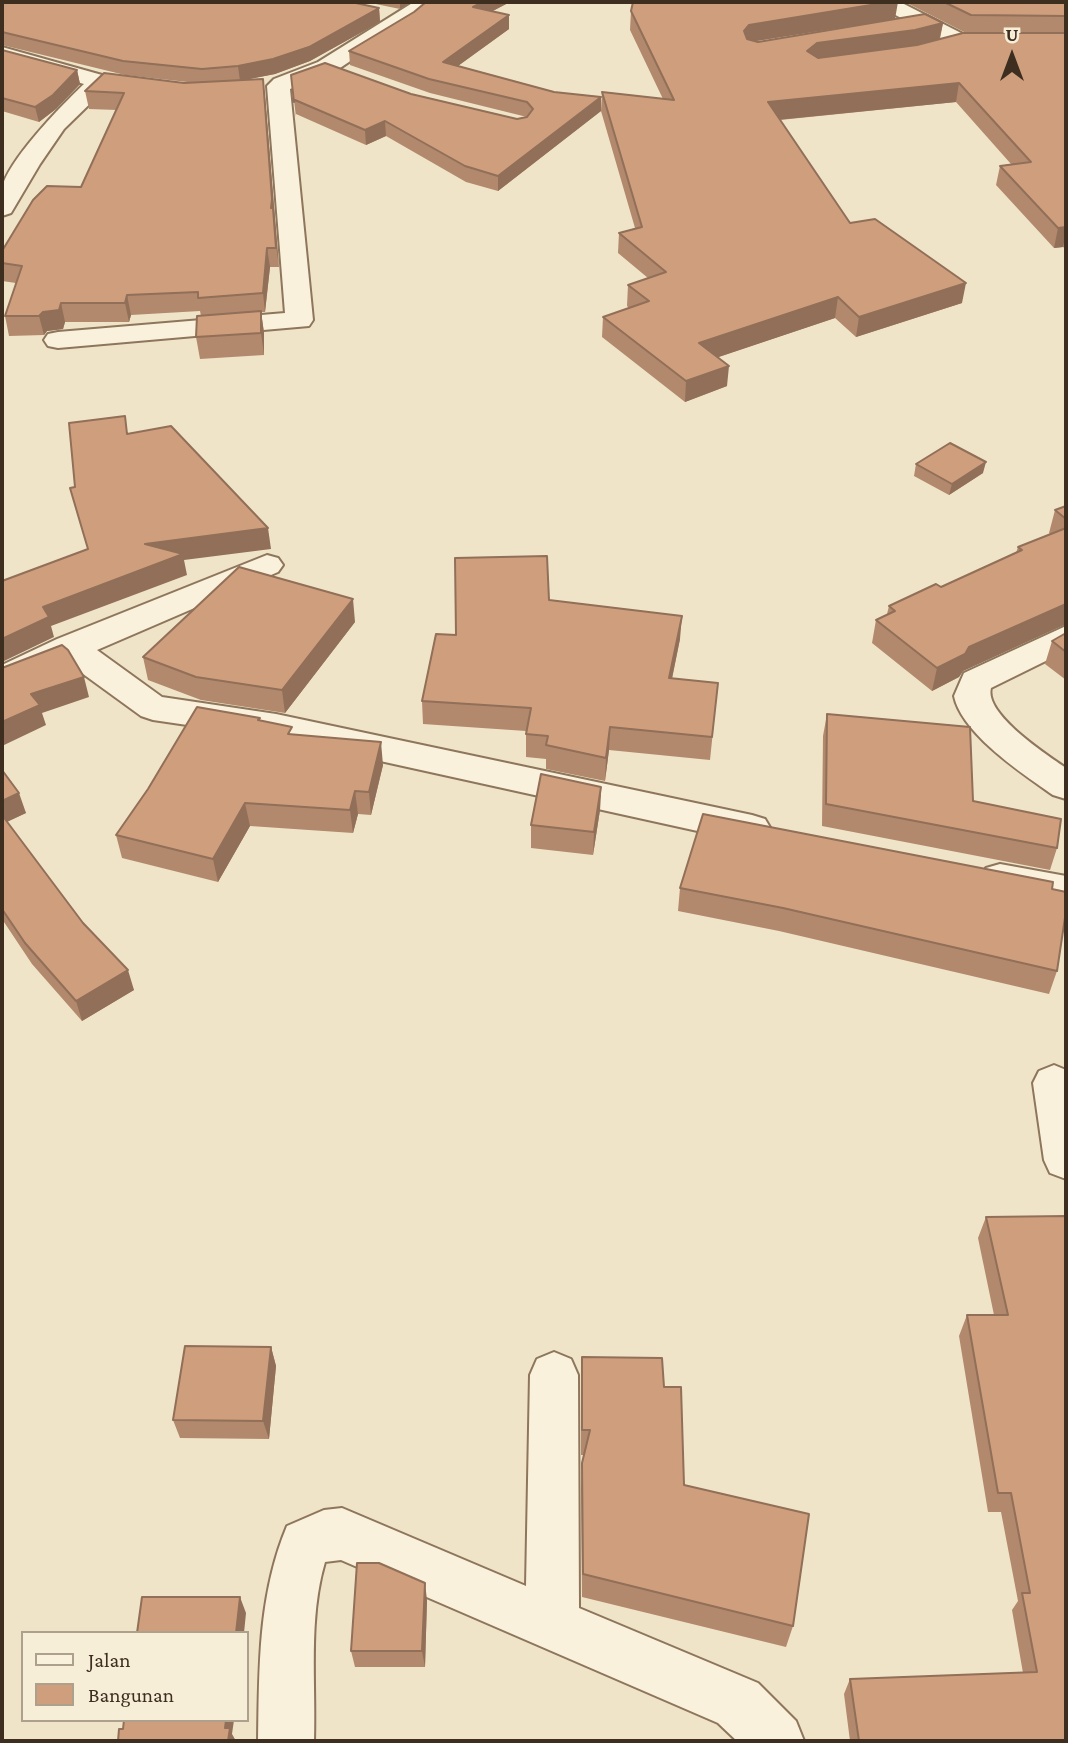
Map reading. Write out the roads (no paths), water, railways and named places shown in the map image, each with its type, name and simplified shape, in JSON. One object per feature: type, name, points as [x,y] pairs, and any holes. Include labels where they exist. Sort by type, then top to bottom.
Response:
[{"type":"street","points":[[58,340],[299,320],[266,88],[326,67],[428,2]]},
{"type":"street","points":[[885,2],[971,45],[1066,43]]},
{"type":"street","points":[[375,12],[405,19]]},
{"type":"street","points":[[886,30],[925,23]]},
{"type":"street","points":[[2,54],[100,81],[166,92]]},
{"type":"street","points":[[326,67],[352,78]]},
{"type":"street","points":[[2,208],[28,163],[56,124],[100,81]]},
{"type":"street","points":[[2,678],[69,647],[267,565]]},
{"type":"street","points":[[1066,637],[988,674],[976,681],[972,691],[973,701],[980,714],[1031,761],[1066,786]]},
{"type":"street","points":[[69,647],[153,708],[276,726],[786,836]]},
{"type":"street","points":[[963,870],[1066,891]]},
{"type":"street","points":[[1054,1083],[1066,1160]]},
{"type":"street","points":[[552,1624],[554,1375]]},
{"type":"street","points":[[286,1741],[290,1617],[297,1563],[305,1544],[324,1536],[342,1534],[738,1703],[776,1741]]}]
